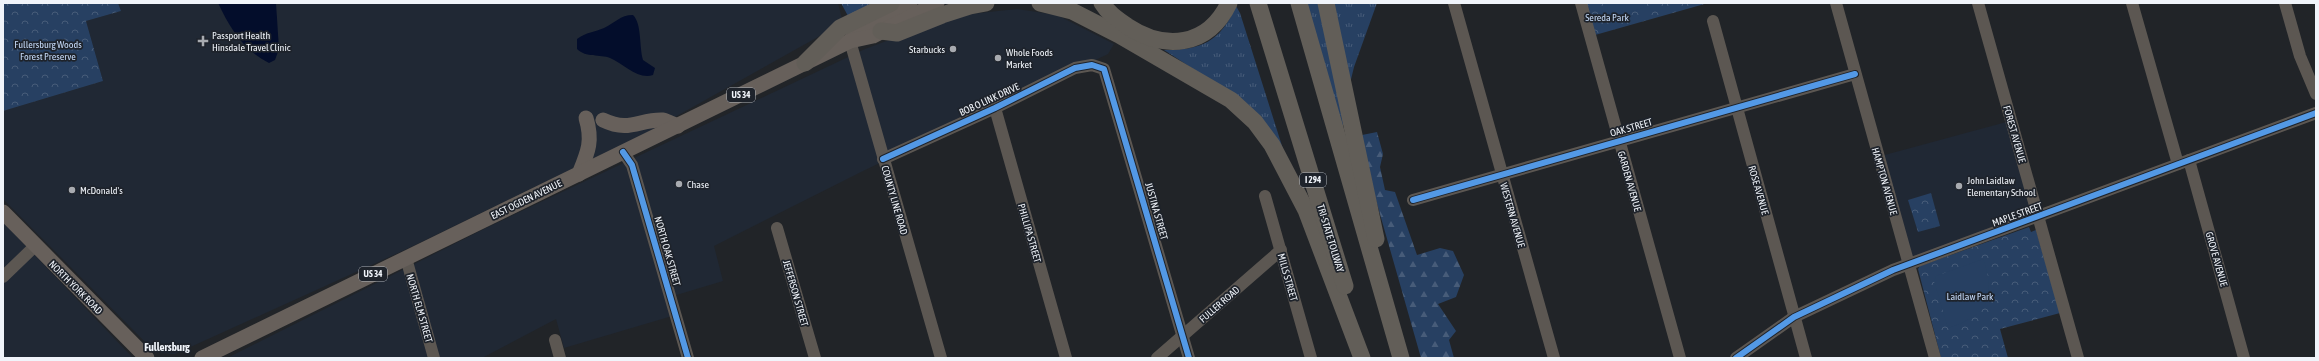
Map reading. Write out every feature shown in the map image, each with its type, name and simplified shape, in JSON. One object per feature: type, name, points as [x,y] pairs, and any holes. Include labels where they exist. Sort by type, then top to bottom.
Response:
[{"type":"highway","points":[[805,63],[840,28],[891,3]]},
{"type":"highway","points":[[881,31],[897,33],[942,15],[970,6],[986,3]]},
{"type":"highway","points":[[1040,3],[1072,11],[1119,35],[1231,100],[1255,122],[1272,145],[1303,203],[1362,358]]},
{"type":"highway","points":[[1102,3],[1115,18],[1133,30],[1148,37],[1172,42],[1186,41],[1206,33],[1219,21],[1229,3]]},
{"type":"highway","name":"TRI-STATE TOLLWAY","points":[[1258,3],[1367,358]]},
{"type":"highway","points":[[1299,3],[1401,358]]},
{"type":"highway","points":[[1326,3],[1371,208],[1387,308]]},
{"type":"main road","name":"EAST OGDEN AVENUE","points":[[850,41],[862,27],[910,3]]},
{"type":"main road","name":"EAST OGDEN AVENUE","points":[[202,358],[850,41],[873,36],[937,3]]},
{"type":"main road","points":[[579,174],[589,148],[590,132],[586,118]]},
{"type":"main road","points":[[603,120],[613,125],[629,126],[663,120],[678,126]]},
{"type":"main road","name":"NORTH YORK ROAD","points":[[5,214],[147,358]]},
{"type":"street","name":"WESTERN AVENUE","points":[[1454,3],[1554,358]]},
{"type":"street","name":"GARDEN AVENUE","points":[[1581,3],[1680,358]]},
{"type":"street","name":"HAMPTON AVENUE","points":[[1836,3],[1935,358]]},
{"type":"street","name":"FOREST AVENUE","points":[[1978,3],[2078,358]]},
{"type":"street","name":"GROVE AVENUE","points":[[2132,3],[2184,162],[2244,358]]},
{"type":"street","points":[[2284,3],[2300,56],[2316,94]]},
{"type":"street","name":"ROSE AVENUE","points":[[1712,21],[1806,358]]},
{"type":"street","name":"COUNTY LINE ROAD","points":[[850,41],[941,358]]},
{"type":"street","name":"BOB O LINK DRIVE","points":[[883,159],[995,108],[1075,68],[1092,65],[1104,69]]},
{"type":"street","name":"JUSTINA STREET","points":[[1104,69],[1190,358]]},
{"type":"street","name":"OAK STREET","points":[[1413,200],[1855,74]]},
{"type":"street","name":"PHILLIPA STREET","points":[[995,108],[1066,358]]},
{"type":"street","name":"MAPLE STREET","points":[[1736,358],[1794,317],[1909,264],[2316,113]]},
{"type":"street","name":"NORTH OAK STREET","points":[[624,152],[632,165],[688,358]]},
{"type":"street","name":"MILLS STREET","points":[[1265,196],[1311,358]]},
{"type":"street","name":"JEFFERSON STREET","points":[[777,228],[815,358]]},
{"type":"street","points":[[3,277],[35,246]]},
{"type":"street","name":"FULLER ROAD","points":[[1158,358],[1281,250]]},
{"type":"street","name":"NORTH ELM STREET","points":[[406,258],[434,358]]},
{"type":"street","points":[[555,340],[560,358]]},
{"type":"shaded area","points":[[118,3],[838,3],[843,23],[648,132],[409,248],[175,354],[162,353],[151,348],[3,199],[3,111],[103,81],[86,21],[121,11]]},
{"type":"shaded area","points":[[218,3],[276,3],[279,49],[275,60],[269,63],[260,58],[238,38]]},
{"type":"shaded area","points":[[1017,9],[1057,15],[1114,44],[1108,54],[863,171],[714,246],[723,281],[673,296],[679,314],[564,348],[556,319],[482,358],[227,358],[486,228],[865,49],[921,28],[970,14]]},
{"type":"shaded area","points":[[633,15],[638,24],[643,60],[655,68],[653,75],[647,76],[636,73],[610,58],[585,54],[577,49],[577,39],[580,37],[587,33],[604,28],[625,16]]},
{"type":"shaded area","name":"John Laidlaw Elementary School","points":[[2010,121],[2036,216],[1910,262],[1881,156]]},
{"type":"shaded area","points":[[3,222],[133,358],[3,358]]},
{"type":"green space","name":"Fullersburg Woods Forest Preserve","points":[[3,3],[118,3],[121,11],[86,21],[103,81],[3,111]]},
{"type":"green space","points":[[841,3],[889,3],[848,16]]},
{"type":"green space","points":[[1303,3],[1377,3],[1354,67],[1343,112],[1343,145]]},
{"type":"green space","name":"Sereda Park","points":[[1586,3],[1708,3],[1595,35]]},
{"type":"green space","points":[[1606,3],[1643,3],[1644,8],[1613,16],[1609,14]]},
{"type":"green space","points":[[1236,6],[1240,13],[1283,149],[1218,85],[1164,50],[1189,48],[1208,42],[1223,28]]},
{"type":"green space","points":[[1377,132],[1383,154],[1380,167],[1385,190],[1395,192],[1417,255],[1440,248],[1453,251],[1464,275],[1456,297],[1438,304],[1456,331],[1449,340],[1454,358],[1421,358],[1362,151],[1362,135]]},
{"type":"green space","points":[[1931,193],[1940,226],[1918,232],[1908,200]]},
{"type":"green space","name":"Laidlaw Park","points":[[2029,227],[2031,232],[2036,230],[2060,313],[2000,329],[2008,358],[1941,358],[1918,269],[1920,266]]},
{"type":"green space","points":[[1983,259],[1989,285],[1985,304],[1971,318],[1948,328],[1934,281],[1936,276]]},
{"type":"cycle path","points":[[883,159],[995,108],[1075,68],[1092,65],[1104,69],[1189,358]]},
{"type":"cycle path","points":[[1413,200],[1855,74]]},
{"type":"cycle path","points":[[1736,358],[1794,317],[1893,270],[2316,113]]},
{"type":"cycle path","points":[[623,152],[632,165],[688,358]]},
{"type":"place","name":"Passport Health Hinsdale Travel Clinic","points":[[203,41]]},
{"type":"place","name":"Starbucks","points":[[953,49]]},
{"type":"place","name":"Whole Foods Market","points":[[998,58]]},
{"type":"place","name":"Chase","points":[[679,184]]},
{"type":"place","name":"John Laidlaw Elementary School","points":[[1959,186]]},
{"type":"place","name":"McDonald's","points":[[72,190]]},
{"type":"district","name":"Fullersburg","points":[[167,347]]}]
